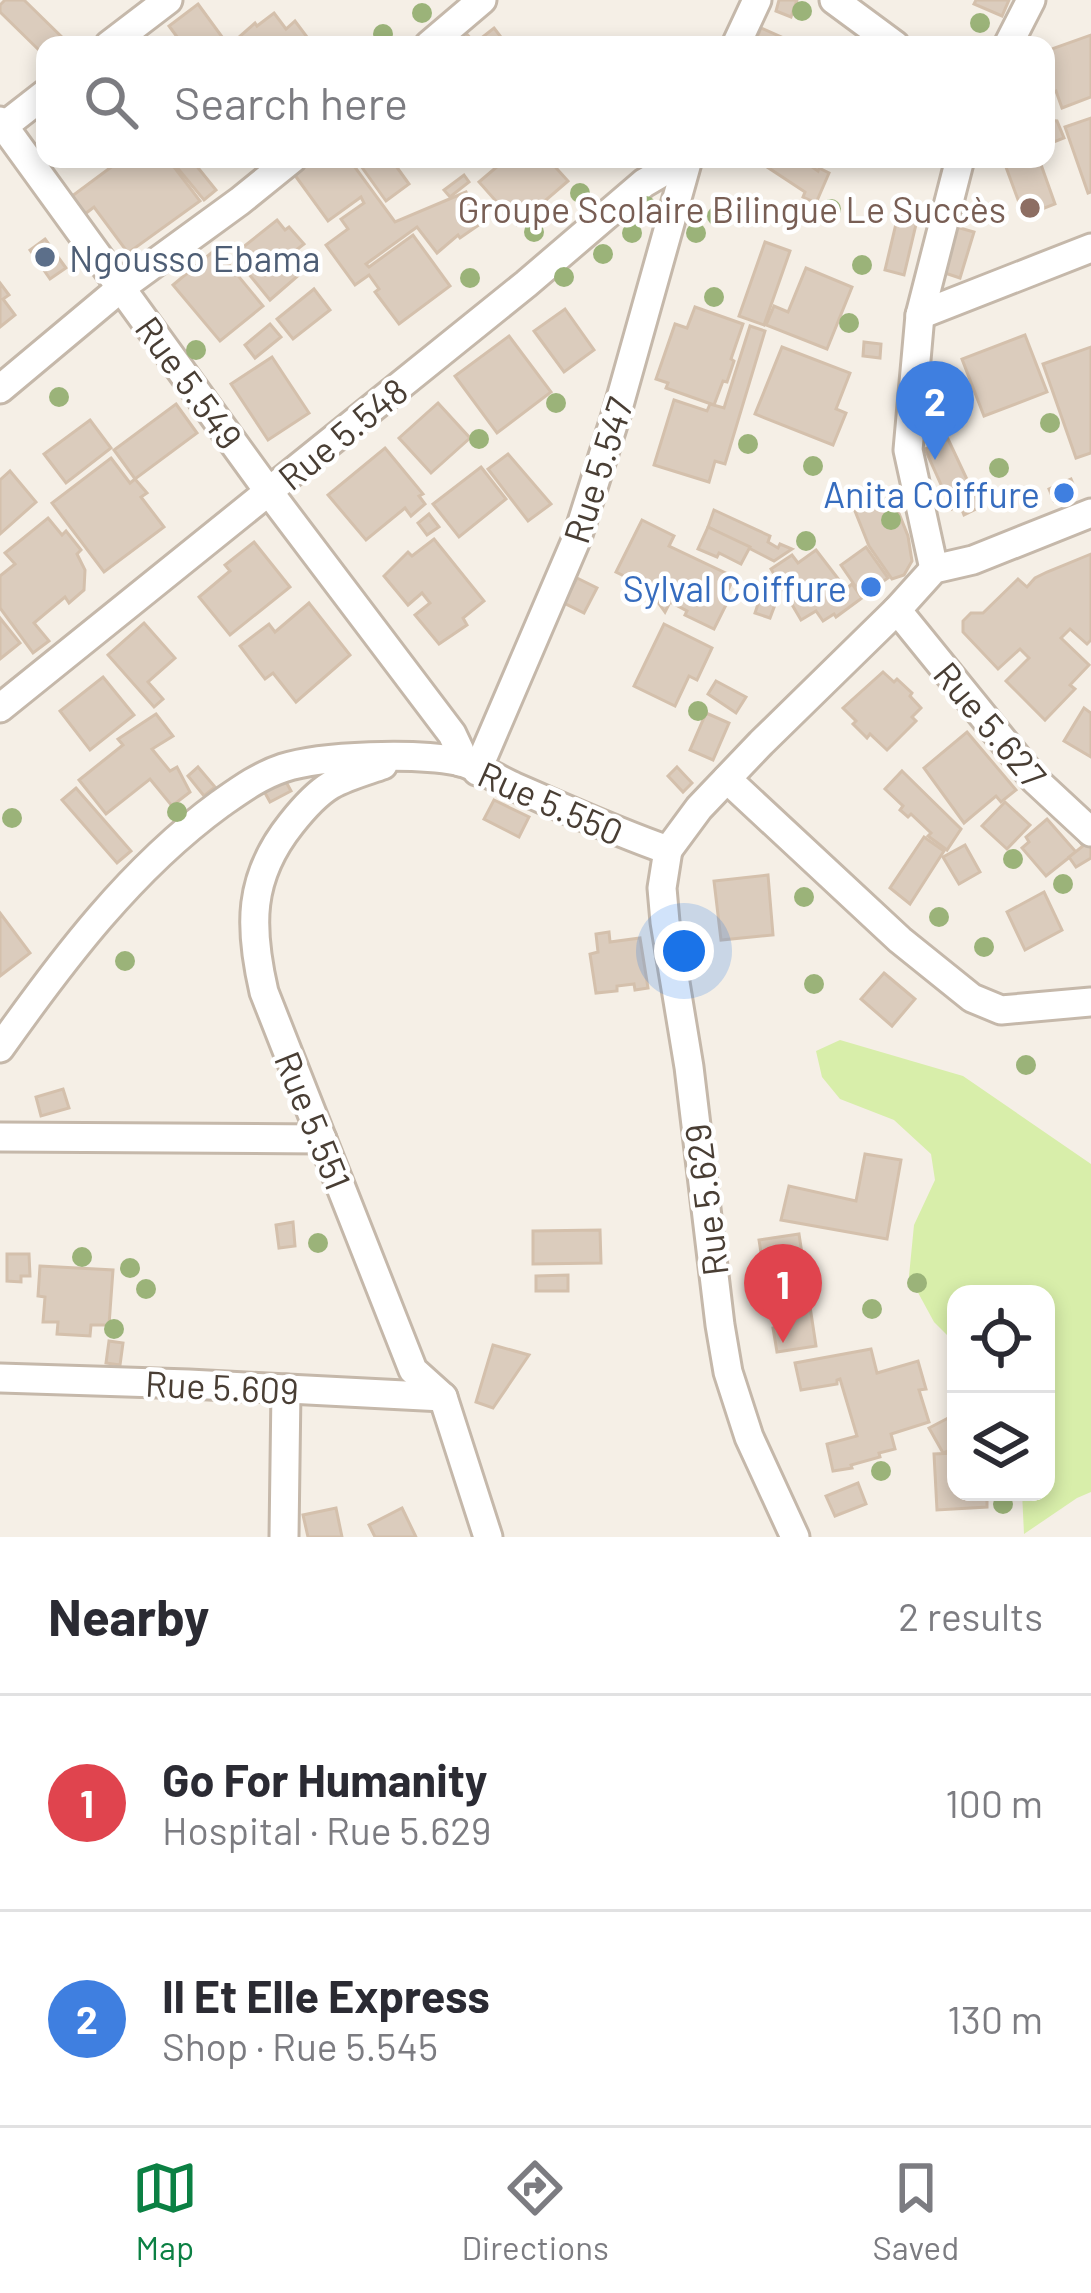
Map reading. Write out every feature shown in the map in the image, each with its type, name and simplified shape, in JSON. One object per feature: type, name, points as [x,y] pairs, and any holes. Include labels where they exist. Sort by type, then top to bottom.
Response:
[{"type":"street","points":[[122,36],[168,0]]},
{"type":"street","points":[[440,36],[482,0]]},
{"type":"street","points":[[740,36],[757,0]]},
{"type":"street","points":[[834,0],[883,36]]},
{"type":"street","points":[[1013,36],[1031,0]]},
{"type":"street","points":[[1,125],[36,100]]},
{"type":"street","name":"Rue 5.549","points":[[1,125],[452,734],[469,766]]},
{"type":"street","points":[[0,389],[122,287],[281,168]]},
{"type":"street","name":"Rue 5.548","points":[[0,708],[526,284],[644,183],[670,168]]},
{"type":"street","name":"Rue 5.547","points":[[469,766],[577,538],[684,168]]},
{"type":"street","points":[[958,168],[920,315],[908,450],[934,568],[974,560],[1091,513]]},
{"type":"street","points":[[920,315],[1091,248]]},
{"type":"street","name":"Rue 5.550","points":[[0,1048],[113,903],[161,851],[252,781],[285,767],[328,759],[411,758],[469,766],[668,850],[699,808],[934,568]]},
{"type":"street","name":"Rue 5.627","points":[[897,610],[1035,780],[1091,832]]},
{"type":"street","name":"Rue 5.551","points":[[411,758],[328,787],[278,840],[260,876],[253,915],[255,948],[264,992],[413,1370],[443,1397],[488,1537]]},
{"type":"street","points":[[727,779],[900,940],[972,998],[1001,1010],[1091,1002]]},
{"type":"street","name":"Rue 5.629","points":[[668,850],[662,888],[665,922],[689,1067],[724,1348],[749,1438],[796,1537]]},
{"type":"street","points":[[0,1137],[322,1139]]},
{"type":"street","name":"Rue 5.609","points":[[0,1378],[443,1397]]},
{"type":"street","points":[[284,1537],[286,1389]]},
{"type":"green space","points":[[840,1040],[963,1076],[1091,1164],[1091,1492],[1024,1534],[1022,1501],[1055,1501],[1055,1285],[947,1285],[947,1335],[934,1322],[909,1276],[914,1225],[935,1180],[931,1154],[894,1120],[840,1099],[822,1077],[816,1051]]},
{"type":"building","points":[[5,0],[24,0],[61,36],[36,36],[36,47],[0,12]]},
{"type":"building","points":[[779,0],[797,0],[791,17],[776,11]]},
{"type":"building","points":[[976,0],[1009,0],[1002,16],[974,4]]},
{"type":"building","points":[[198,4],[221,36],[176,36],[169,26]]},
{"type":"building","points":[[274,13],[286,29],[295,21],[306,36],[240,36],[255,23]]},
{"type":"building","points":[[1091,35],[1091,97],[1062,108],[1055,92],[1055,48]]},
{"type":"building","points":[[1091,118],[1091,192],[1088,193],[1065,127]]},
{"type":"building","points":[[1055,121],[1057,121],[1064,138],[1055,142]]},
{"type":"building","points":[[110,168],[175,168],[200,201],[128,253],[94,207],[81,217],[68,199]]},
{"type":"building","points":[[177,168],[198,168],[216,190],[204,200]]},
{"type":"building","points":[[302,168],[356,168],[395,222],[466,192],[483,222],[437,253],[417,227],[366,264],[369,267],[413,235],[450,286],[399,324],[375,292],[379,289],[369,275],[355,285],[326,245],[348,229],[341,219],[364,203],[361,197],[328,221],[294,174]]},
{"type":"building","points":[[362,168],[397,168],[409,184],[386,201]]},
{"type":"building","points":[[495,168],[556,168],[568,181],[517,225],[479,182]]},
{"type":"building","points":[[769,168],[819,168],[829,173],[816,203],[803,197],[805,192]]},
{"type":"building","points":[[1006,168],[1042,168],[1055,204],[1024,216]]},
{"type":"building","points":[[464,175],[469,182],[450,197],[444,190]]},
{"type":"building","points":[[899,211],[918,216],[904,275],[885,270]]},
{"type":"building","points":[[277,220],[304,244],[295,251],[308,267],[270,300],[239,262],[248,255],[242,248]]},
{"type":"building","points":[[953,226],[974,232],[960,278],[939,271]]},
{"type":"building","points":[[45,239],[66,268],[50,279],[30,250]]},
{"type":"building","points":[[765,242],[790,251],[764,325],[739,316]]},
{"type":"building","points":[[216,249],[263,306],[220,341],[173,285]]},
{"type":"building","points":[[806,268],[852,287],[827,349],[766,325],[774,306],[788,312]]},
{"type":"building","points":[[0,283],[9,295],[3,299],[15,315],[0,327]]},
{"type":"building","points":[[314,289],[330,310],[293,339],[277,319]]},
{"type":"building","points":[[695,307],[743,324],[727,382],[723,381],[714,405],[666,388],[668,383],[656,379],[675,324],[687,328]]},
{"type":"building","points":[[565,309],[594,350],[564,372],[534,331]]},
{"type":"building","points":[[270,324],[281,337],[255,358],[245,345]]},
{"type":"building","points":[[750,326],[765,331],[725,464],[715,461],[709,482],[654,465],[674,400],[707,411],[710,404],[724,408]]},
{"type":"building","points":[[1025,335],[1047,392],[984,416],[962,359]]},
{"type":"building","points":[[509,336],[551,392],[497,433],[455,376]]},
{"type":"building","points":[[864,342],[881,344],[880,358],[863,356]]},
{"type":"building","points":[[782,347],[850,373],[836,409],[846,413],[833,445],[755,414]]},
{"type":"building","points":[[1091,347],[1091,453],[1076,458],[1043,364]]},
{"type":"building","points":[[272,357],[309,413],[268,440],[231,384]]},
{"type":"building","points":[[438,403],[470,438],[431,473],[399,438]]},
{"type":"building","points":[[176,404],[197,433],[135,479],[114,450]]},
{"type":"building","points":[[90,420],[111,448],[66,483],[44,454]]},
{"type":"building","points":[[948,439],[980,507],[964,515],[960,505],[952,509],[925,449]]},
{"type":"building","points":[[385,448],[423,494],[419,496],[425,504],[411,516],[405,508],[366,540],[328,495]]},
{"type":"building","points":[[508,454],[551,504],[528,521],[488,469]]},
{"type":"building","points":[[111,458],[130,483],[135,479],[147,493],[141,497],[164,527],[104,572],[52,503]]},
{"type":"building","points":[[481,467],[506,499],[459,537],[433,504]]},
{"type":"building","points":[[10,471],[36,502],[0,534],[0,480]]},
{"type":"building","points":[[1071,479],[1076,491],[1054,501],[1049,489]]},
{"type":"building","points":[[892,496],[912,561],[904,575],[892,579],[869,546],[855,511]]},
{"type":"building","points":[[714,510],[770,536],[768,542],[778,548],[780,544],[792,549],[774,561],[708,527]]},
{"type":"building","points":[[429,514],[439,527],[427,535],[418,523]]},
{"type":"building","points":[[48,518],[81,550],[77,554],[85,570],[84,590],[69,603],[65,597],[34,623],[49,641],[33,653],[0,608],[0,576],[15,564],[5,553]]},
{"type":"building","points":[[642,520],[674,536],[669,546],[734,577],[714,629],[670,602],[665,612],[655,591],[616,572]]},
{"type":"building","points":[[708,527],[750,547],[741,564],[698,549]]},
{"type":"building","points":[[434,539],[484,601],[463,618],[467,625],[439,644],[415,615],[430,603],[422,593],[408,605],[384,576],[408,552],[412,556]]},
{"type":"building","points":[[254,542],[290,587],[230,635],[199,597],[230,571],[225,565]]},
{"type":"building","points":[[866,547],[888,578],[862,596],[841,565]]},
{"type":"building","points":[[816,550],[846,589],[852,584],[862,598],[836,617],[823,621],[816,611],[801,620],[771,569],[792,555],[798,563]]},
{"type":"building","points":[[1091,554],[1091,640],[1087,644],[1070,629],[1061,638],[1089,665],[1070,685],[1075,689],[1045,720],[1006,681],[1029,658],[1020,649],[998,669],[963,632],[963,621],[971,613],[983,613],[1018,579],[1027,587],[1035,578]]},
{"type":"building","points":[[577,578],[597,588],[584,613],[564,603]]},
{"type":"building","points":[[763,589],[774,592],[770,618],[755,613]]},
{"type":"building","points":[[309,603],[350,655],[296,702],[273,673],[265,679],[240,646],[269,624],[275,632]]},
{"type":"building","points":[[0,618],[20,643],[0,659]]},
{"type":"building","points":[[144,623],[175,658],[148,682],[163,699],[154,707],[108,655]]},
{"type":"building","points":[[664,624],[712,648],[697,680],[689,676],[675,706],[634,686]]},
{"type":"building","points":[[883,672],[912,693],[921,708],[912,717],[916,721],[887,750],[870,734],[867,738],[843,708]]},
{"type":"building","points":[[103,677],[134,715],[90,750],[60,711]]},
{"type":"building","points":[[716,681],[746,697],[736,713],[708,694]]},
{"type":"building","points":[[1084,708],[1091,713],[1091,757],[1064,741]]},
{"type":"building","points":[[706,713],[729,723],[713,760],[690,750]]},
{"type":"building","points":[[156,714],[173,736],[152,749],[170,771],[177,767],[190,792],[172,806],[150,779],[106,814],[79,780],[123,745],[118,739]]},
{"type":"building","points":[[967,732],[1016,790],[1001,802],[996,796],[964,823],[924,768]]},
{"type":"building","points":[[198,767],[215,787],[204,796],[188,776]]},
{"type":"building","points":[[677,767],[692,783],[683,792],[668,776]]},
{"type":"building","points":[[902,771],[961,829],[947,850],[911,814],[908,817],[900,810],[903,806],[885,789]]},
{"type":"building","points":[[285,780],[291,791],[270,802],[264,791]]},
{"type":"building","points":[[76,788],[131,851],[117,863],[62,800]]},
{"type":"building","points":[[494,800],[529,817],[519,837],[484,819]]},
{"type":"building","points":[[1005,802],[1030,825],[1007,849],[982,826]]},
{"type":"building","points":[[1047,819],[1076,852],[1046,876],[1022,848],[1029,842],[1026,837]]},
{"type":"building","points":[[1086,836],[1091,840],[1091,858],[1076,867],[1069,857],[1083,846],[1080,842]]},
{"type":"building","points":[[924,837],[944,851],[910,904],[890,888]]},
{"type":"building","points":[[965,845],[980,872],[959,884],[943,857]]},
{"type":"building","points":[[768,875],[773,935],[721,940],[714,881]]},
{"type":"building","points":[[1044,892],[1062,930],[1025,950],[1007,912]]},
{"type":"building","points":[[0,913],[30,953],[0,976]]},
{"type":"building","points":[[609,932],[610,942],[640,938],[648,988],[635,990],[634,984],[596,993],[590,954],[598,952],[596,934]]},
{"type":"building","points":[[884,973],[915,999],[892,1026],[861,999]]},
{"type":"building","points":[[63,1089],[69,1108],[41,1116],[36,1097]]},
{"type":"building","points":[[865,1154],[901,1160],[887,1239],[781,1220],[789,1186],[856,1201]]},
{"type":"building","points":[[293,1222],[295,1246],[279,1248],[276,1225]]},
{"type":"building","points":[[600,1230],[601,1263],[533,1264],[533,1231]]},
{"type":"building","points":[[799,1234],[816,1346],[777,1352],[773,1328],[786,1326],[783,1309],[777,1311],[772,1279],[778,1279],[775,1263],[763,1265],[759,1240]]},
{"type":"building","points":[[7,1254],[29,1254],[30,1276],[21,1276],[21,1282],[7,1281]]},
{"type":"building","points":[[40,1266],[113,1270],[109,1325],[91,1325],[90,1336],[57,1334],[58,1322],[43,1322],[45,1297],[38,1296]]},
{"type":"building","points":[[568,1275],[568,1291],[536,1291],[536,1276]]},
{"type":"building","points":[[109,1341],[123,1343],[120,1365],[106,1363]]},
{"type":"building","points":[[493,1345],[529,1355],[493,1408],[476,1402]]},
{"type":"building","points":[[871,1349],[877,1373],[918,1361],[926,1389],[919,1390],[929,1422],[891,1434],[895,1449],[879,1453],[880,1457],[833,1471],[827,1444],[857,1436],[840,1379],[837,1384],[801,1390],[795,1363]]},
{"type":"building","points":[[947,1419],[947,1451],[943,1453],[929,1428]]},
{"type":"building","points":[[947,1453],[947,1501],[987,1501],[987,1507],[937,1510],[934,1454]]},
{"type":"building","points":[[858,1483],[866,1504],[835,1516],[826,1496]]},
{"type":"building","points":[[336,1508],[342,1537],[308,1537],[303,1515]]},
{"type":"building","points":[[402,1508],[416,1537],[375,1537],[369,1525]]},
{"type":"place","name":"Groupe Scolaire Bilingue Le Succès","points":[[1030,208]]},
{"type":"place","name":"Ngousso Ebama","points":[[45,257]]},
{"type":"place","name":"Il Et Elle Express","points":[[935,460]]},
{"type":"place","name":"Anita Coiffure","points":[[1064,493]]},
{"type":"place","name":"Sylval Coiffure","points":[[871,587]]},
{"type":"place","name":"Go For Humanity","points":[[783,1343]]}]
